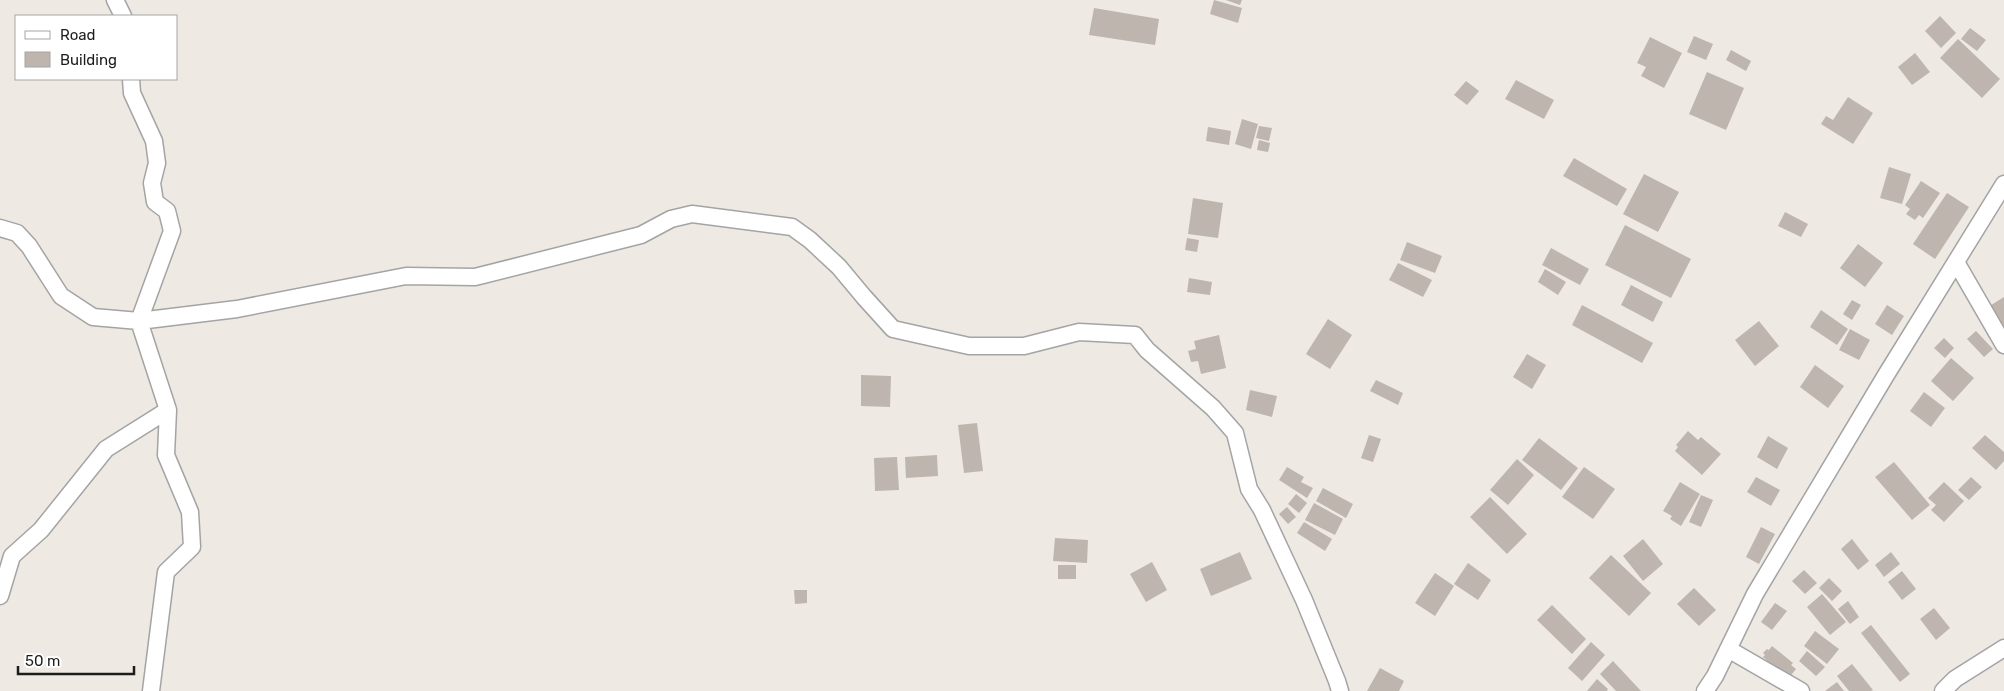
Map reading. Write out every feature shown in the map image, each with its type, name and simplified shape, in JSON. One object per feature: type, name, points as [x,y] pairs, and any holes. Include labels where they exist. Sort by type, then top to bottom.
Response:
[{"type":"street","points":[[115,0],[122,15]]},
{"type":"street","points":[[130,80],[132,93],[154,141],[157,163],[152,183],[155,202],[167,211],[172,230],[139,321],[168,410],[166,455],[190,512],[192,547],[166,572],[152,691]]},
{"type":"street","points":[[1705,691],[1715,676],[1755,594],[2004,184]]},
{"type":"street","points":[[0,228],[17,233],[29,246],[61,296],[93,317],[139,321],[237,309],[406,276],[475,278],[641,235],[672,219],[692,214],[792,227],[810,240],[839,267],[893,329],[969,346],[1024,346],[1079,332],[1135,335],[1147,350],[1213,408],[1235,433],[1249,489],[1262,510],[1304,600],[1340,691]]},
{"type":"street","points":[[1956,262],[2004,345]]},
{"type":"street","points":[[0,596],[12,556],[41,530],[106,449],[168,410]]},
{"type":"street","points":[[1944,691],[1956,679],[2004,648]]},
{"type":"street","points":[[1728,649],[1800,691]]},
{"type":"building","points":[[1214,0],[1242,8],[1238,23],[1210,14]]},
{"type":"building","points":[[1226,0],[1242,0],[1240,5]]},
{"type":"building","points":[[1094,8],[1159,19],[1155,45],[1089,35]]},
{"type":"building","points":[[1940,16],[1956,33],[1941,48],[1925,31]]},
{"type":"building","points":[[1970,28],[1986,40],[1977,51],[1961,39]]},
{"type":"building","points":[[1694,36],[1713,44],[1706,60],[1687,52]]},
{"type":"building","points":[[1650,37],[1682,53],[1664,88],[1641,76],[1646,67],[1637,63]]},
{"type":"building","points":[[1958,39],[2000,79],[1982,98],[1940,58]]},
{"type":"building","points":[[1731,50],[1751,61],[1746,71],[1726,60]]},
{"type":"building","points":[[1915,53],[1930,72],[1912,85],[1898,67]]},
{"type":"building","points":[[1707,72],[1744,88],[1726,130],[1689,114]]},
{"type":"building","points":[[1516,80],[1554,100],[1544,119],[1505,99]]},
{"type":"building","points":[[1466,81],[1479,91],[1467,105],[1454,95]]},
{"type":"building","points":[[1848,97],[1873,113],[1853,144],[1821,124],[1826,116],[1833,120]]},
{"type":"building","points":[[1242,119],[1258,124],[1251,149],[1235,144]]},
{"type":"building","points":[[1259,126],[1272,128],[1269,141],[1256,138]]},
{"type":"building","points":[[1208,127],[1231,131],[1229,145],[1206,141]]},
{"type":"building","points":[[1259,140],[1270,143],[1268,152],[1257,150]]},
{"type":"building","points":[[1574,158],[1627,189],[1617,206],[1563,176]]},
{"type":"building","points":[[1889,167],[1911,174],[1902,204],[1880,198]]},
{"type":"building","points":[[1644,174],[1679,192],[1658,232],[1623,214]]},
{"type":"building","points":[[1921,181],[1940,193],[1923,218],[1919,215],[1915,220],[1906,214],[1910,209],[1905,205]]},
{"type":"building","points":[[1947,193],[1969,207],[1935,259],[1913,244]]},
{"type":"building","points":[[1193,198],[1223,203],[1218,238],[1188,234]]},
{"type":"building","points":[[1785,212],[1808,224],[1801,237],[1778,226]]},
{"type":"building","points":[[1625,225],[1691,259],[1671,298],[1605,265]]},
{"type":"building","points":[[1187,238],[1199,240],[1197,252],[1185,250]]},
{"type":"building","points":[[1407,242],[1442,256],[1435,273],[1400,260]]},
{"type":"building","points":[[1858,244],[1883,263],[1865,287],[1840,268]]},
{"type":"building","points":[[1551,248],[1589,269],[1580,285],[1542,265]]},
{"type":"building","points":[[1398,263],[1432,280],[1423,297],[1389,280]]},
{"type":"building","points":[[1545,269],[1566,282],[1558,295],[1538,282]]},
{"type":"building","points":[[1189,278],[1212,282],[1210,295],[1187,292]]},
{"type":"building","points":[[1631,285],[1663,302],[1653,322],[1621,305]]},
{"type":"building","points":[[2004,297],[2004,331],[1988,307]]},
{"type":"building","points":[[1852,300],[1861,305],[1852,320],[1843,314]]},
{"type":"building","points":[[1582,305],[1653,343],[1642,363],[1572,325]]},
{"type":"building","points":[[1887,305],[1904,316],[1892,335],[1875,324]]},
{"type":"building","points":[[1821,310],[1848,329],[1837,345],[1810,327]]},
{"type":"building","points":[[1328,319],[1352,335],[1330,369],[1306,354]]},
{"type":"building","points":[[1759,321],[1779,346],[1755,366],[1735,340]]},
{"type":"building","points":[[1850,329],[1870,340],[1859,360],[1839,350]]},
{"type":"building","points":[[1976,331],[1993,349],[1984,357],[1967,339]]},
{"type":"building","points":[[1219,335],[1226,368],[1201,374],[1198,361],[1191,362],[1188,351],[1196,349],[1194,341]]},
{"type":"building","points":[[1944,338],[1954,348],[1945,358],[1934,348]]},
{"type":"building","points":[[1527,354],[1546,365],[1532,389],[1513,377]]},
{"type":"building","points":[[1951,358],[1974,378],[1953,401],[1931,381]]},
{"type":"building","points":[[1815,365],[1844,386],[1828,408],[1800,387]]},
{"type":"building","points":[[861,375],[891,376],[890,407],[861,406]]},
{"type":"building","points":[[1376,380],[1403,393],[1398,405],[1370,391]]},
{"type":"building","points":[[1250,390],[1277,396],[1272,417],[1246,410]]},
{"type":"building","points":[[1924,392],[1945,408],[1931,427],[1910,411]]},
{"type":"building","points":[[977,423],[983,471],[964,473],[958,425]]},
{"type":"building","points":[[1688,431],[1698,440],[1701,437],[1721,454],[1702,475],[1675,451],[1678,447],[1676,445]]},
{"type":"building","points":[[1369,435],[1381,439],[1373,462],[1361,458]]},
{"type":"building","points":[[1985,435],[2004,452],[2004,461],[1996,470],[1972,448]]},
{"type":"building","points":[[1768,436],[1788,448],[1777,469],[1757,457]]},
{"type":"building","points":[[1539,438],[1578,468],[1561,490],[1522,460]]},
{"type":"building","points":[[937,455],[938,476],[906,478],[905,457]]},
{"type":"building","points":[[897,457],[899,490],[875,491],[874,458]]},
{"type":"building","points":[[1517,459],[1534,475],[1508,505],[1490,490]]},
{"type":"building","points":[[1894,462],[1930,505],[1912,520],[1875,477]]},
{"type":"building","points":[[1287,467],[1304,477],[1301,482],[1313,488],[1307,498],[1279,480]]},
{"type":"building","points":[[1584,467],[1615,489],[1593,519],[1562,497]]},
{"type":"building","points":[[1756,477],[1780,490],[1771,506],[1747,492]]},
{"type":"building","points":[[1971,477],[1982,487],[1969,500],[1958,490]]},
{"type":"building","points":[[1680,482],[1700,494],[1681,526],[1670,519],[1672,516],[1663,511]]},
{"type":"building","points":[[1944,482],[1964,501],[1944,522],[1931,510],[1936,505],[1928,498]]},
{"type":"building","points":[[1323,488],[1353,504],[1346,518],[1316,501]]},
{"type":"building","points":[[1296,494],[1307,503],[1299,513],[1288,504]]},
{"type":"building","points":[[1701,495],[1713,500],[1701,527],[1689,522]]},
{"type":"building","points":[[1490,497],[1527,534],[1507,554],[1470,517]]},
{"type":"building","points":[[1314,503],[1343,519],[1335,535],[1305,520]]},
{"type":"building","points":[[1287,507],[1296,517],[1288,524],[1279,514]]},
{"type":"building","points":[[1304,522],[1332,539],[1325,551],[1297,533]]},
{"type":"building","points":[[1761,527],[1775,534],[1759,564],[1746,557]]},
{"type":"building","points":[[1055,538],[1088,540],[1087,563],[1053,561]]},
{"type":"building","points":[[1643,539],[1663,564],[1643,581],[1623,556]]},
{"type":"building","points":[[1852,539],[1869,561],[1858,570],[1841,549]]},
{"type":"building","points":[[1240,552],[1252,579],[1211,596],[1200,569]]},
{"type":"building","points":[[1891,552],[1900,564],[1884,577],[1875,565]]},
{"type":"building","points":[[1611,555],[1651,593],[1629,616],[1589,578]]},
{"type":"building","points":[[1152,562],[1167,590],[1146,602],[1130,574]]},
{"type":"building","points":[[1468,563],[1491,580],[1478,600],[1454,584]]},
{"type":"building","points":[[1058,565],[1076,565],[1076,579],[1058,579]]},
{"type":"building","points":[[1804,570],[1817,583],[1805,594],[1792,581]]},
{"type":"building","points":[[1902,571],[1916,589],[1902,600],[1888,582]]},
{"type":"building","points":[[1435,573],[1454,586],[1435,616],[1415,603]]},
{"type":"building","points":[[1829,578],[1842,591],[1832,601],[1819,588]]},
{"type":"building","points":[[1694,588],[1716,610],[1699,626],[1677,604]]},
{"type":"building","points":[[794,590],[807,590],[807,603],[795,604]]},
{"type":"building","points":[[1822,594],[1846,622],[1830,635],[1807,607]]},
{"type":"building","points":[[1848,601],[1859,617],[1850,624],[1838,609]]},
{"type":"building","points":[[1775,603],[1787,611],[1772,630],[1761,622]]},
{"type":"building","points":[[1552,605],[1586,639],[1572,654],[1537,620]]},
{"type":"building","points":[[1934,608],[1950,628],[1936,640],[1920,619]]},
{"type":"building","points":[[1871,625],[1910,674],[1900,682],[1861,633]]},
{"type":"building","points":[[1815,631],[1839,649],[1827,664],[1804,646]]},
{"type":"building","points":[[1591,642],[1605,655],[1582,681],[1568,668]]},
{"type":"building","points":[[1772,646],[1793,663],[1791,665],[1796,669],[1788,679],[1763,657],[1765,655],[1763,653]]},
{"type":"building","points":[[1807,651],[1825,667],[1816,676],[1799,661]]},
{"type":"building","points":[[1613,661],[1641,691],[1616,691],[1600,674]]},
{"type":"building","points":[[1852,664],[1873,690],[1849,691],[1837,676]]},
{"type":"building","points":[[1380,668],[1404,681],[1399,691],[1367,691]]},
{"type":"building","points":[[1597,679],[1608,689],[1607,691],[1587,691]]},
{"type":"building","points":[[1837,682],[1844,691],[1825,691]]}]
